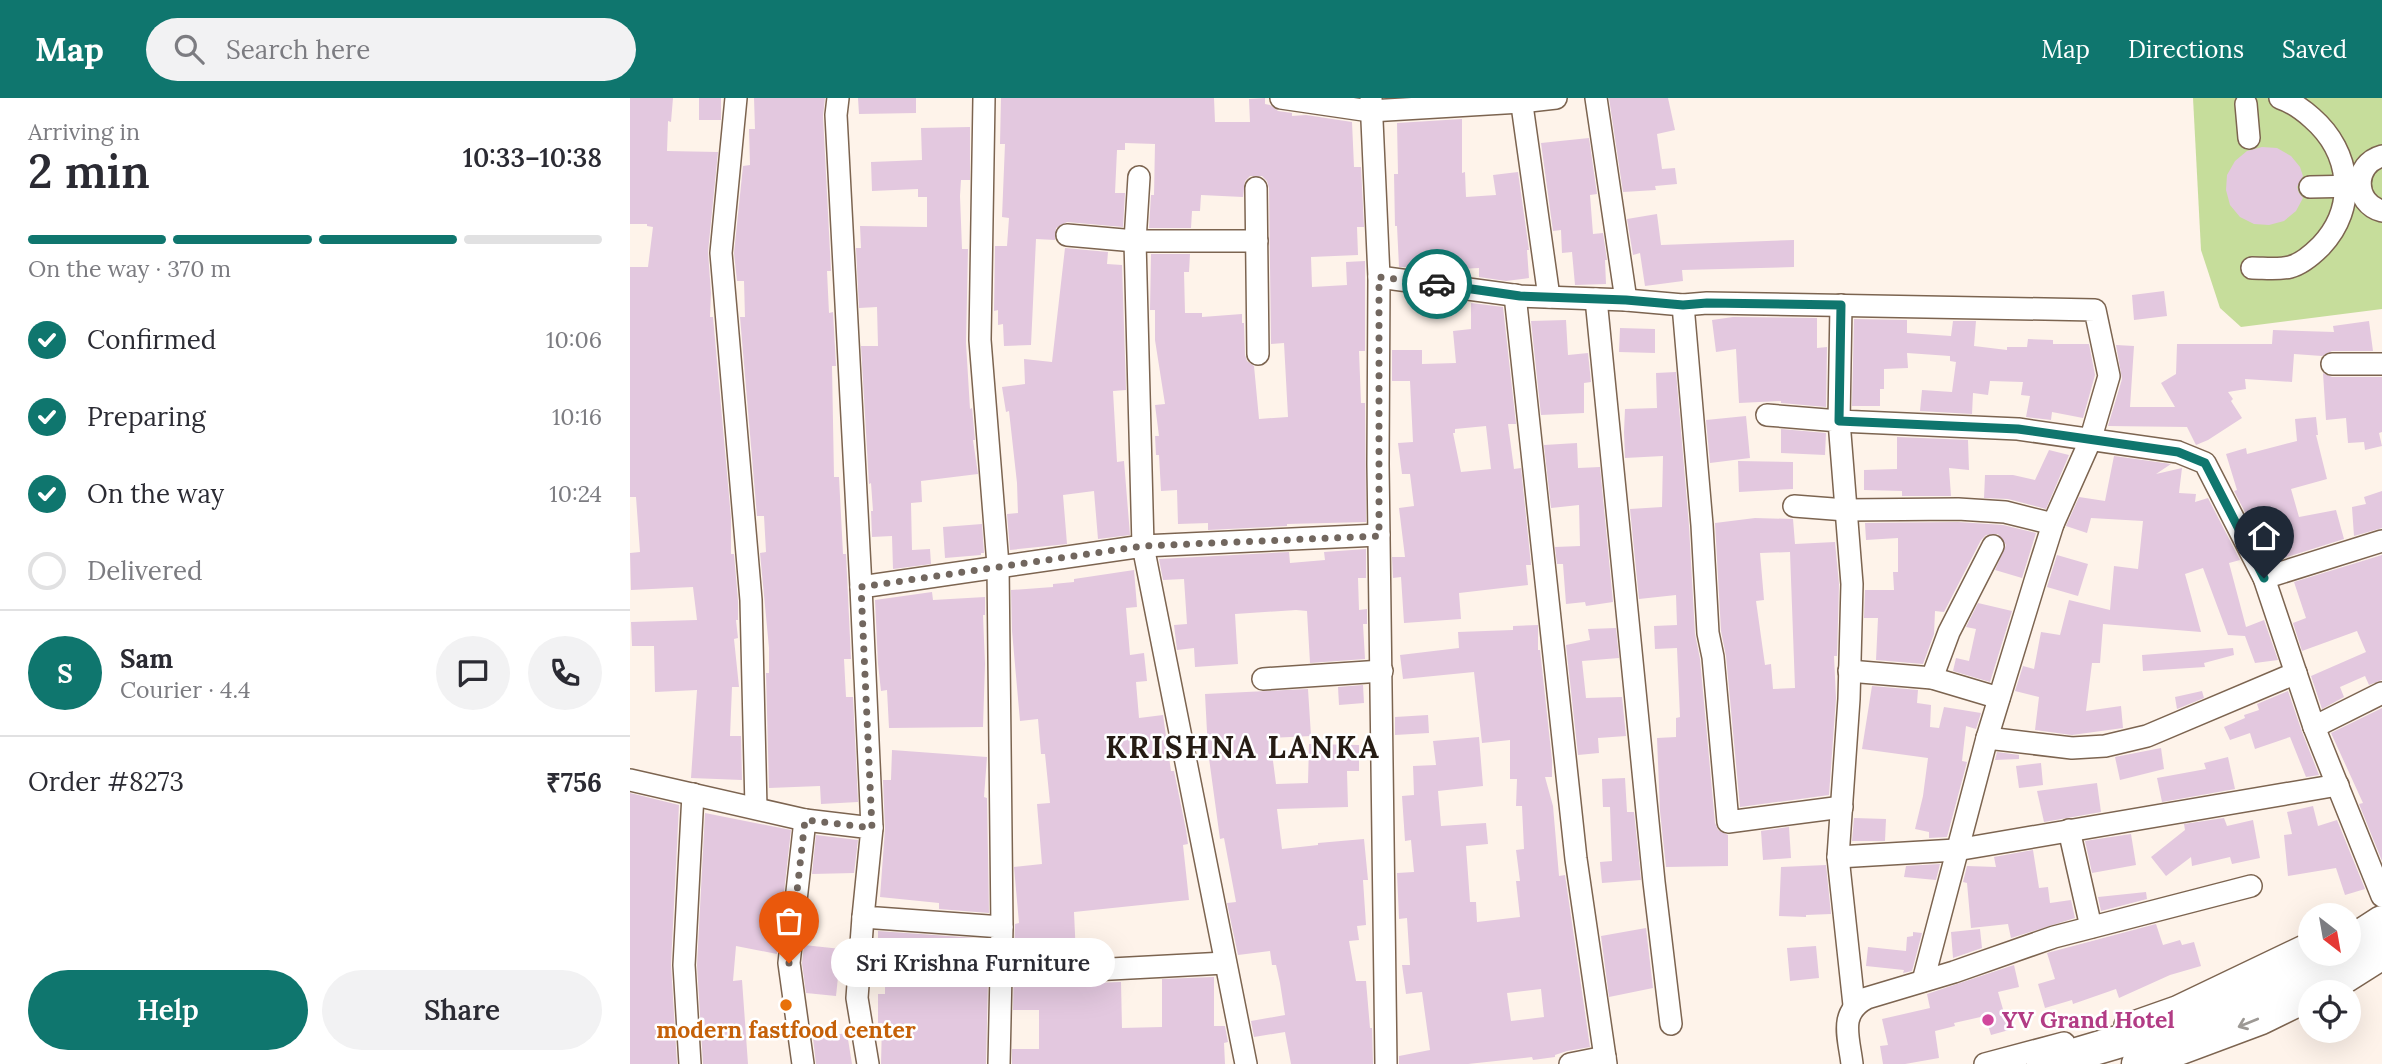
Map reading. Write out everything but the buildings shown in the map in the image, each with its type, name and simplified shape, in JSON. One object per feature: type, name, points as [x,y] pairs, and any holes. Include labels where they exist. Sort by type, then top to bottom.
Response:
[{"type":"highway","points":[[2361,936],[2382,922]]},
{"type":"highway","points":[[2340,980],[2382,953]]},
{"type":"highway","points":[[2043,1064],[2165,1028],[2228,1003],[2304,966]]},
{"type":"highway","points":[[2148,1063],[2261,1018],[2298,1000]]},
{"type":"street","points":[[736,98],[722,253],[751,600],[756,808]]},
{"type":"street","points":[[838,98],[836,115],[872,828],[857,998],[869,1064]]},
{"type":"street","points":[[984,98],[979,340],[998,565],[1002,927],[999,1064]]},
{"type":"street","points":[[1281,98],[1371,105],[1556,98]]},
{"type":"street","points":[[1596,98],[1626,300]]},
{"type":"street","points":[[2290,99],[2324,129],[2335,145],[2353,187],[2368,204],[2382,211]]},
{"type":"street","points":[[1521,100],[1549,297]]},
{"type":"street","points":[[2247,100],[2249,138]]},
{"type":"street","points":[[1371,105],[1379,277],[1379,536],[1386,1064]]},
{"type":"street","points":[[2252,268],[2291,267],[2313,254],[2335,226],[2363,169],[2369,162],[2382,156]]},
{"type":"street","points":[[1139,177],[1135,242],[1143,546],[1246,1064]]},
{"type":"street","points":[[2310,187],[2353,187]]},
{"type":"street","points":[[1256,188],[1258,354]]},
{"type":"street","points":[[1068,235],[1135,242],[1257,241]]},
{"type":"street","points":[[1379,277],[1515,295],[1683,305],[1707,303],[2095,310],[2109,376],[2090,441],[2053,524],[1999,698],[1956,850],[1923,981]]},
{"type":"street","points":[[1515,295],[1576,859],[1605,1061],[1570,1064]]},
{"type":"street","points":[[1596,299],[1654,882],[1671,1024]]},
{"type":"street","points":[[1683,305],[1702,525],[1708,633],[1713,657],[1728,822],[1842,807]]},
{"type":"street","points":[[1841,305],[1839,421],[1852,584],[1838,856],[1854,1005]]},
{"type":"street","points":[[2332,364],[2382,364]]},
{"type":"street","points":[[1767,415],[2018,429],[2178,452],[2205,463],[2264,578],[2314,727],[2382,896]]},
{"type":"street","points":[[1794,506],[1846,510],[2005,512],[2053,524]]},
{"type":"street","points":[[861,587],[1143,546],[1379,536]]},
{"type":"street","points":[[2264,578],[2382,541]]},
{"type":"street","points":[[1932,678],[1949,632],[1993,546]]},
{"type":"street","points":[[1263,679],[1382,671]]},
{"type":"street","points":[[1849,671],[1932,678],[1999,698]]},
{"type":"street","points":[[1987,738],[2072,748],[2105,746],[2147,736],[2296,673]]},
{"type":"street","points":[[2314,727],[2382,693]]},
{"type":"street","points":[[630,780],[805,820],[872,828]]},
{"type":"street","points":[[1838,856],[1956,850],[2338,785]]},
{"type":"street","points":[[690,1064],[684,965],[693,794]]},
{"type":"street","points":[[803,1064],[789,963],[805,820]]},
{"type":"street","points":[[2069,830],[2091,927]]},
{"type":"street","points":[[1852,1064],[1847,1018],[1854,1005],[1867,998],[2054,937],[2251,886]]},
{"type":"street","points":[[2361,918],[2382,908]]},
{"type":"street","points":[[863,917],[1002,927]]},
{"type":"street","points":[[1985,1064],[2102,1033],[2176,1007],[2298,949]]},
{"type":"street","points":[[1092,970],[1225,963]]},
{"type":"green space","points":[[2193,98],[2382,98],[2382,309],[2241,327],[2220,308],[2201,250]]},
{"type":"way so far","points":[[789,963],[805,820],[872,828],[861,587],[1143,546],[1379,536],[1379,277],[1437,284]]},
{"type":"place","name":"Sri Krishna Furniture","points":[[789,963]]},
{"type":"place","name":"modern fastfood center","points":[[786,1005]]},
{"type":"place","name":"YV Grand Hotel","points":[[1988,1020]]},
{"type":"district","name":"KRISHNA LANKA","points":[[1243,748]]},
{"type":"route","points":[[1437,284],[1520,296],[1683,305],[1841,305],[1839,421],[2018,429],[2178,452],[2205,463],[2264,578]]}]
